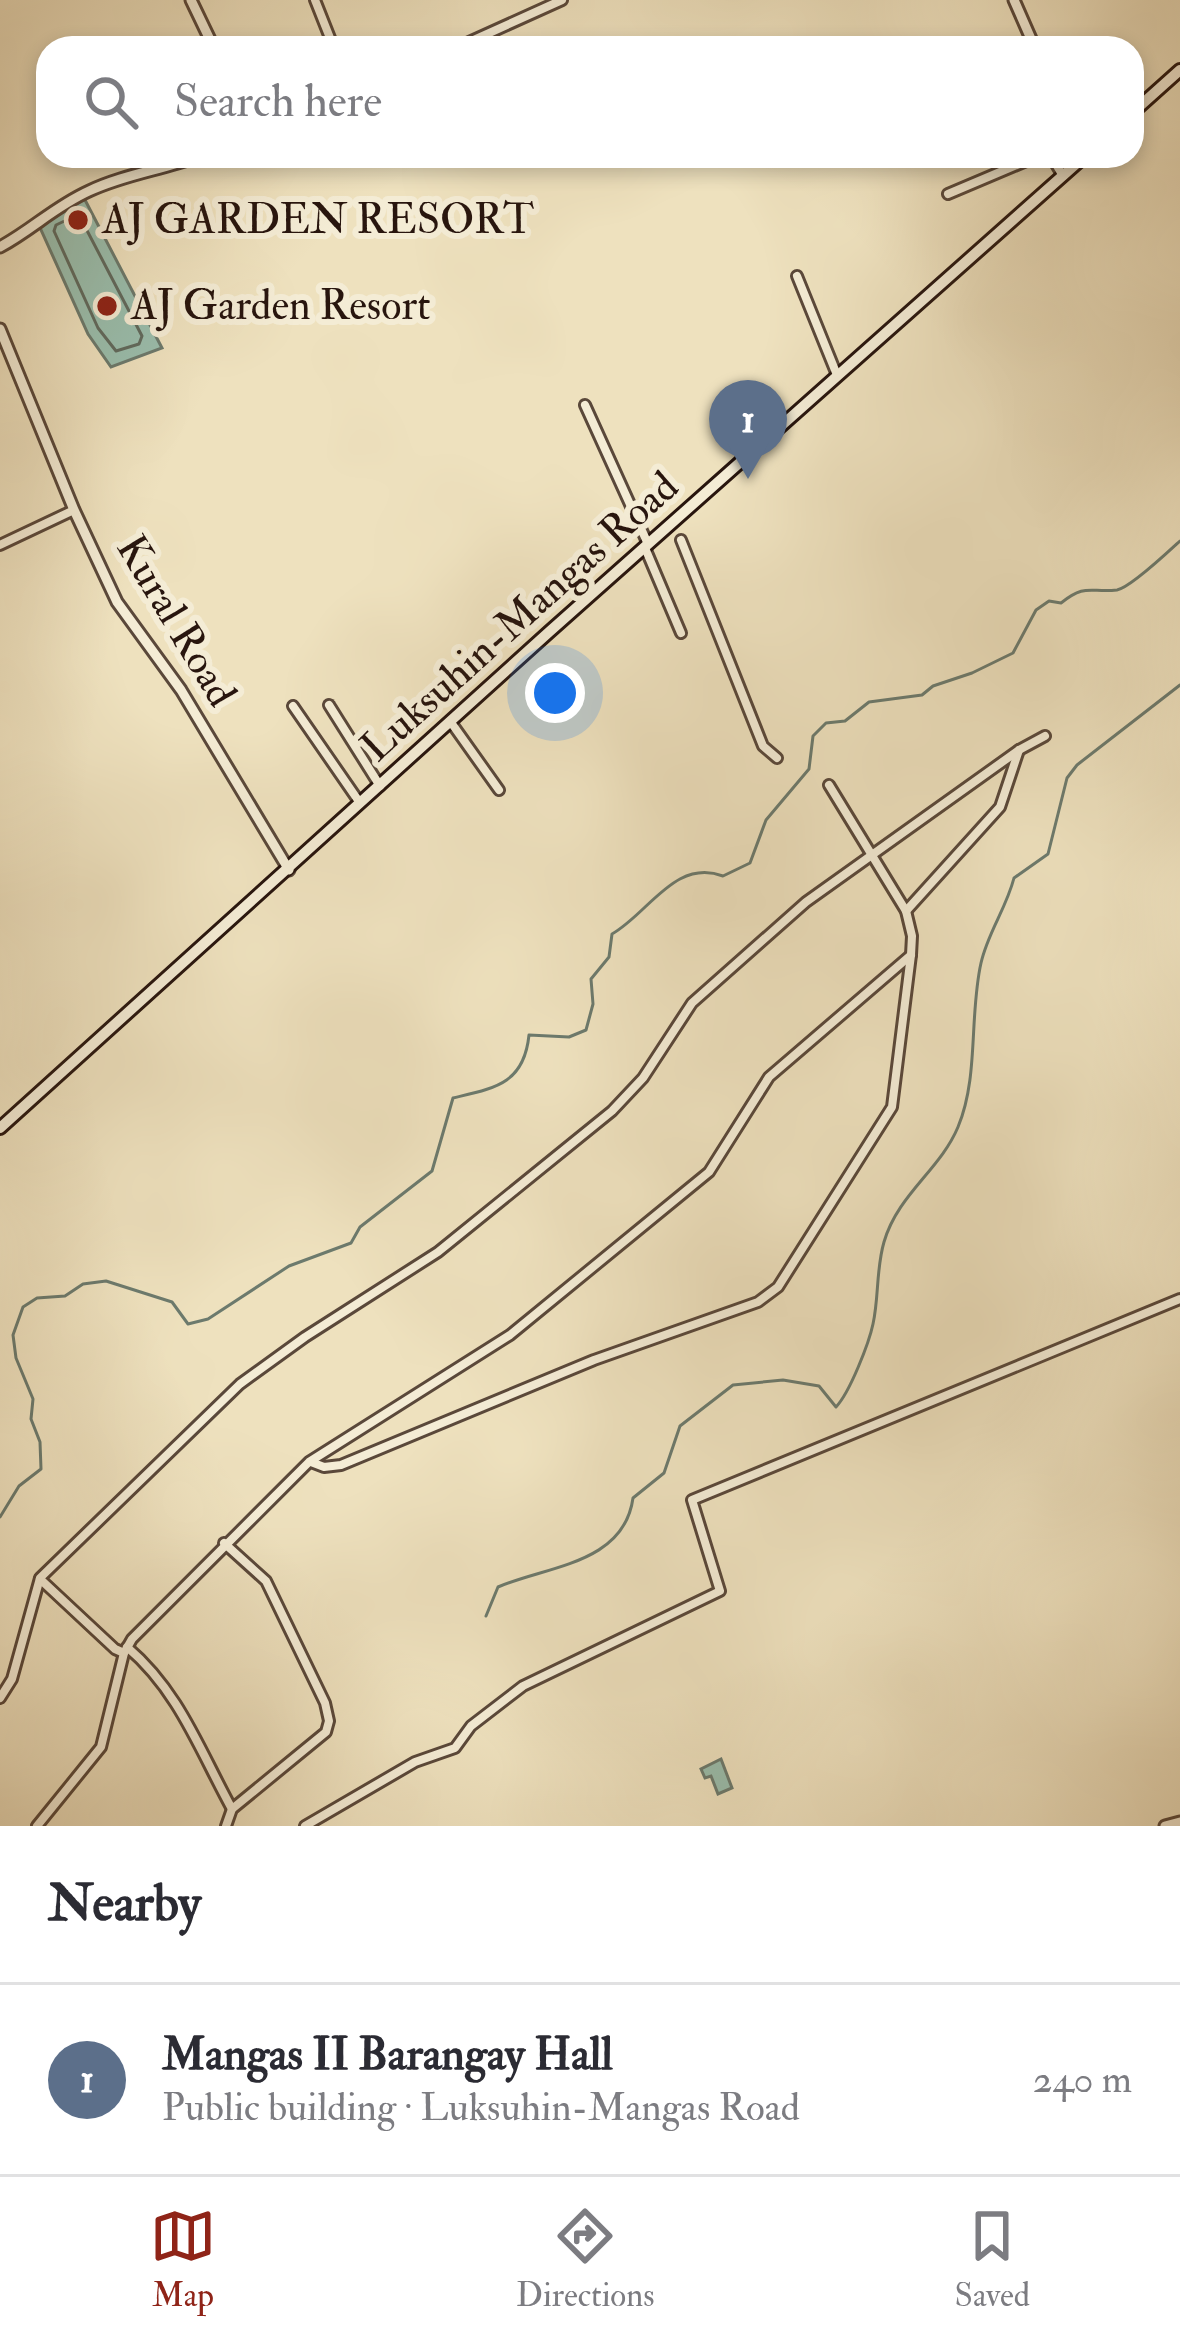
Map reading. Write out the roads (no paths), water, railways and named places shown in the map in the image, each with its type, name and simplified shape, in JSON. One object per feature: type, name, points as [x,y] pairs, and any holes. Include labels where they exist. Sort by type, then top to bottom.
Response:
[{"type":"main road","points":[[1144,102],[1180,70]]},
{"type":"main road","name":"Luksuhin-Mangas Road","points":[[0,1128],[1072,168]]},
{"type":"street","points":[[191,0],[208,36]]},
{"type":"street","points":[[315,0],[329,36]]},
{"type":"street","points":[[482,36],[562,0]]},
{"type":"street","points":[[1014,0],[1030,36]]},
{"type":"street","points":[[0,247],[42,215],[90,190],[140,171],[169,168]]},
{"type":"street","points":[[948,194],[1010,168]]},
{"type":"street","points":[[1058,168],[1063,176]]},
{"type":"street","points":[[797,276],[838,376]]},
{"type":"street","name":"Kural Road","points":[[0,329],[74,510],[127,620],[152,646],[289,870]]},
{"type":"street","points":[[585,405],[681,633]]},
{"type":"street","points":[[0,544],[74,510]]},
{"type":"street","points":[[674,521],[763,746],[777,758]]},
{"type":"street","points":[[329,705],[380,787]]},
{"type":"street","points":[[293,706],[361,805]]},
{"type":"street","points":[[450,721],[499,790]]},
{"type":"street","points":[[0,1698],[12,1679],[40,1578],[240,1384],[438,1252],[612,1111],[643,1078],[692,1003],[806,902],[1045,736]]},
{"type":"street","points":[[906,911],[1000,807],[1019,750]]},
{"type":"street","points":[[309,1462],[341,1465],[594,1360],[769,1297],[892,1107],[910,956],[912,936],[906,911],[829,784]]},
{"type":"street","points":[[37,1826],[101,1748],[125,1650],[224,1543],[309,1462],[509,1335],[710,1172],[769,1077],[910,956]]},
{"type":"street","points":[[305,1826],[416,1762],[455,1748],[471,1726],[523,1686],[720,1591],[692,1500],[1180,1299]]},
{"type":"street","points":[[224,1543],[266,1581],[325,1703],[329,1721],[326,1732],[232,1809],[226,1826]]},
{"type":"street","points":[[40,1578],[115,1649],[125,1650],[160,1677],[176,1698],[232,1809]]},
{"type":"street","points":[[1165,1826],[1180,1822]]},
{"type":"water","name":"AJ Garden Resort","points":[[84,198],[162,348],[111,367],[88,334],[37,221]]},
{"type":"water","points":[[721,1759],[732,1788],[718,1794],[711,1776],[705,1778],[701,1769]]},
{"type":"waterway","points":[[0,1517],[19,1486],[41,1469],[40,1442],[31,1419],[33,1399],[16,1358],[13,1335],[23,1307],[37,1298],[65,1296],[83,1284],[106,1281],[172,1302],[188,1324],[208,1319],[289,1266],[351,1243],[360,1227],[432,1171],[453,1098],[494,1087],[514,1074],[529,1035],[569,1037],[586,1030],[593,1004],[591,979],[609,957],[612,934],[677,881],[706,872],[723,876],[750,863],[766,820],[809,769],[813,736],[826,723],[845,721],[869,702],[922,695],[1013,653],[1036,610],[1049,601],[1061,603],[1083,591],[1123,588],[1180,541]]},
{"type":"waterway","points":[[486,1616],[498,1587],[580,1559],[615,1537],[627,1520],[633,1498],[664,1473],[680,1426],[733,1385],[783,1380],[819,1386],[836,1407],[871,1332],[881,1252],[890,1225],[950,1142],[965,1108],[981,963],[1014,878],[1048,854],[1067,778],[1077,765],[1180,685]]},
{"type":"place","name":"AJ GARDEN RESORT","points":[[78,220]]},
{"type":"place","name":"AJ Garden Resort","points":[[107,306]]},
{"type":"place","name":"Mangas II Barangay Hall","points":[[748,479]]}]
